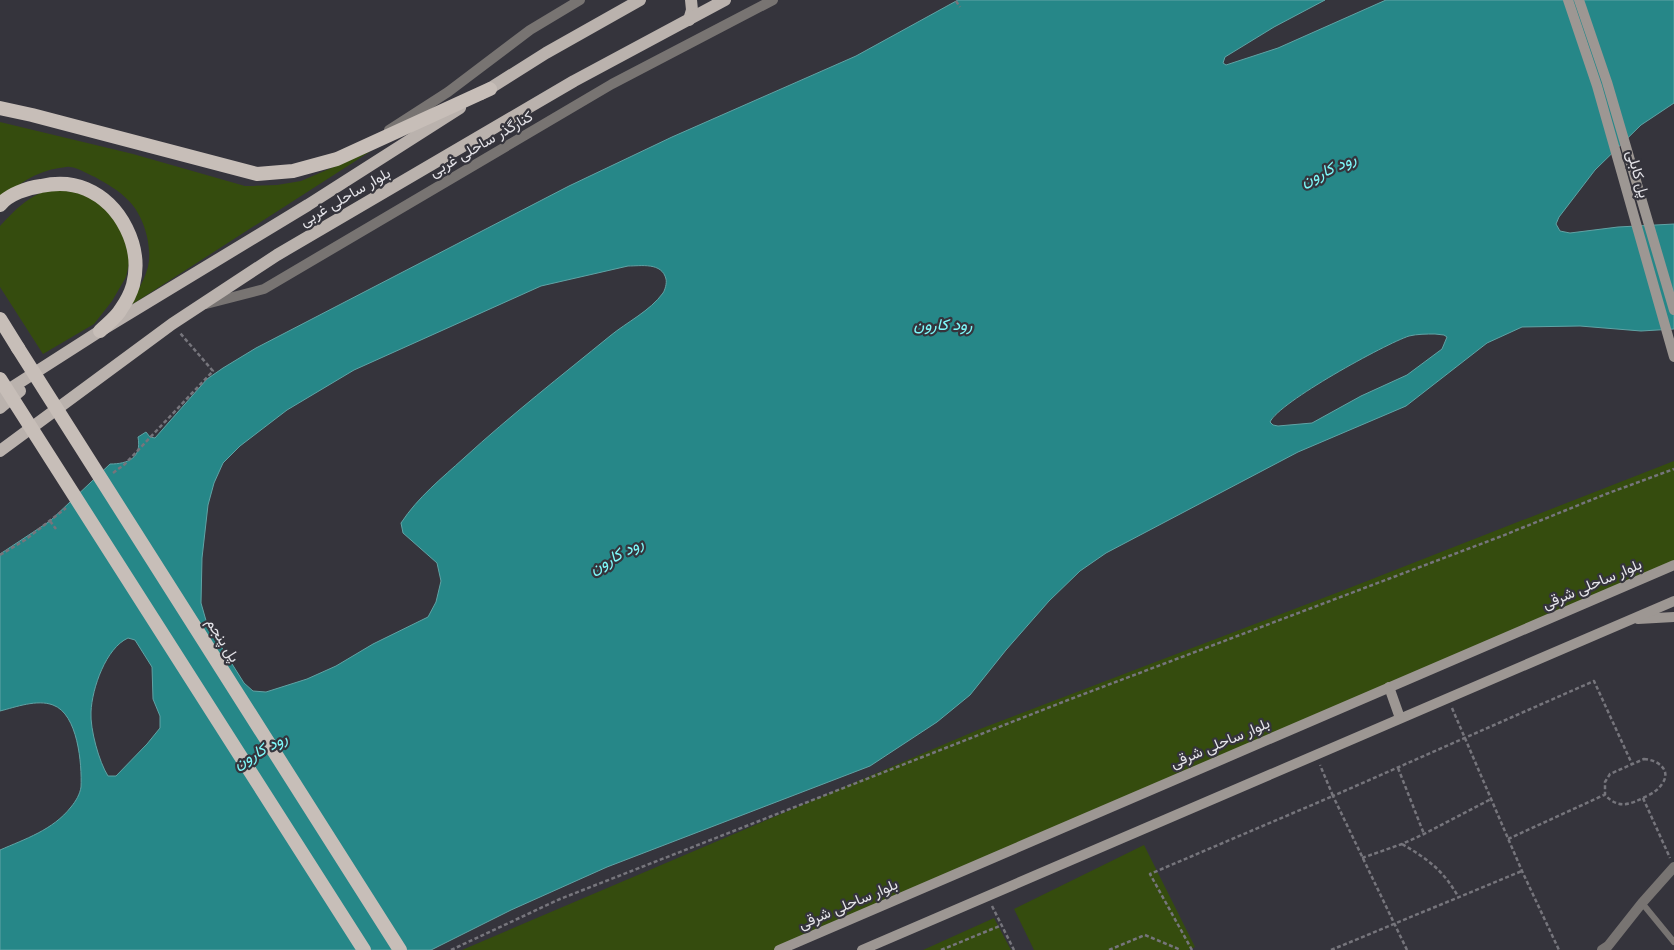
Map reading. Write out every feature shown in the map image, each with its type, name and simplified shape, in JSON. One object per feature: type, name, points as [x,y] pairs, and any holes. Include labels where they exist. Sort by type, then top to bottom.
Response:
[{"type":"highway","points":[[0,108],[32,114],[257,174],[293,172],[337,159],[490,89]]},
{"type":"highway","points":[[0,206],[3,202],[28,188],[57,183],[86,189],[110,205],[127,228],[135,256],[133,285],[121,311],[100,331]]},
{"type":"highway","name":"پل پنجم","points":[[0,319],[400,950]]},
{"type":"highway","points":[[0,379],[364,950]]},
{"type":"main road","name":"بلوار ساحلی غربی","points":[[0,395],[100,331],[308,205],[546,53],[640,0]]},
{"type":"main road","points":[[689,20],[692,10],[691,0]]},
{"type":"main road","name":"بلوار ساحلی غربی","points":[[0,451],[172,324],[277,255],[574,81],[725,0]]},
{"type":"main road","name":"پل کابلی","points":[[1568,0],[1597,86],[1674,357]]},
{"type":"main road","name":"پل کابلی","points":[[1579,0],[1607,82],[1674,310]]},
{"type":"main road","name":"بلوار ساحلی غربی","points":[[0,408],[61,356]]},
{"type":"main road","name":"بلوار ساحلی شرقی","points":[[779,950],[1674,566]]},
{"type":"main road","points":[[863,950],[1674,601]]},
{"type":"main road","points":[[1629,620],[1674,617]]},
{"type":"main road","points":[[1389,687],[1400,718]]},
{"type":"street","points":[[361,147],[448,92],[530,30],[580,0]]},
{"type":"street","name":"کنارگذر ساحلی غربی","points":[[200,306],[264,289],[612,84],[774,0]]},
{"type":"street","points":[[1602,950],[1608,946],[1672,862]]},
{"type":"lane","points":[[1642,903],[1674,942]]},
{"type":"path","points":[[956,1],[960,7]]},
{"type":"path","points":[[172,324],[213,371]]},
{"type":"path","points":[[452,950],[560,899],[1068,700],[1674,469]]},
{"type":"path","points":[[50,521],[56,529]]},
{"type":"path","points":[[1192,950],[1150,874],[1334,796],[1594,681],[1632,764]]},
{"type":"path","points":[[1447,698],[1522,871],[1559,950]]},
{"type":"path","points":[[1316,754],[1362,858],[1407,950]]},
{"type":"path","points":[[1644,759],[1654,760],[1665,771],[1664,782],[1658,790],[1630,804],[1612,802],[1605,795],[1605,782],[1610,774],[1632,764],[1644,759]]},
{"type":"path","points":[[1398,768],[1424,834]]},
{"type":"path","points":[[1508,839],[1605,795]]},
{"type":"path","points":[[1643,798],[1672,862]]},
{"type":"path","points":[[1362,858],[1424,834],[1491,799]]},
{"type":"path","points":[[1402,844],[1430,861],[1442,871],[1452,884],[1459,898]]},
{"type":"path","points":[[1331,950],[1522,871]]},
{"type":"path","points":[[987,896],[1014,950]]},
{"type":"path","points":[[941,950],[1002,925]]},
{"type":"path","points":[[1109,950],[1145,935],[1181,950]]},
{"type":"green space","points":[[0,122],[133,154],[245,186],[277,185],[301,181],[371,151],[125,309],[143,280],[149,261],[149,246],[145,229],[134,207],[122,194],[109,185],[80,170],[69,167],[42,172],[20,184],[0,201]]},
{"type":"green space","points":[[50,189],[91,194],[120,219],[130,259],[126,277],[112,301],[94,324],[43,354],[0,287],[0,226],[22,204]]},
{"type":"green space","points":[[1674,461],[1674,566],[779,950],[462,950],[980,729],[1339,592]]},
{"type":"green space","points":[[1144,845],[1195,947],[1188,950],[1034,950],[1014,909]]},
{"type":"green space","points":[[994,918],[1011,950],[923,950]]},
{"type":"water","name":"رود کارون","points":[[958,0],[1325,0],[1274,27],[1225,57],[1223,63],[1226,65],[1278,48],[1386,0],[1674,0],[1674,103],[1641,125],[1595,170],[1559,217],[1556,224],[1560,231],[1570,233],[1618,227],[1674,224],[1674,329],[1641,331],[1580,326],[1522,327],[1487,343],[1406,406],[1298,452],[1106,553],[1080,571],[1049,601],[970,695],[937,722],[870,766],[607,867],[511,910],[431,950],[0,950],[0,850],[29,838],[47,828],[64,815],[79,795],[81,766],[73,729],[68,718],[61,710],[47,703],[40,703],[27,704],[0,711],[0,554],[50,521],[110,464],[123,463],[136,455],[139,444],[138,437],[146,432],[150,437],[155,438],[207,379],[256,348],[569,186],[672,137],[856,56]],"holes":[[[628,266],[656,267],[664,274],[666,281],[663,293],[652,305],[610,336],[500,426],[431,488],[401,523],[403,533],[437,563],[441,581],[436,602],[428,617],[373,644],[336,666],[307,679],[266,692],[253,691],[244,683],[207,624],[201,603],[202,558],[208,505],[214,483],[223,463],[240,446],[287,410],[354,370],[541,286]],[[1435,334],[1447,337],[1442,349],[1407,375],[1361,396],[1312,423],[1278,426],[1270,422],[1292,401],[1357,361],[1409,336]],[[128,638],[135,640],[152,667],[153,699],[160,716],[160,728],[116,776],[108,776],[96,745],[91,712],[97,681],[107,659],[120,643]]]}]
